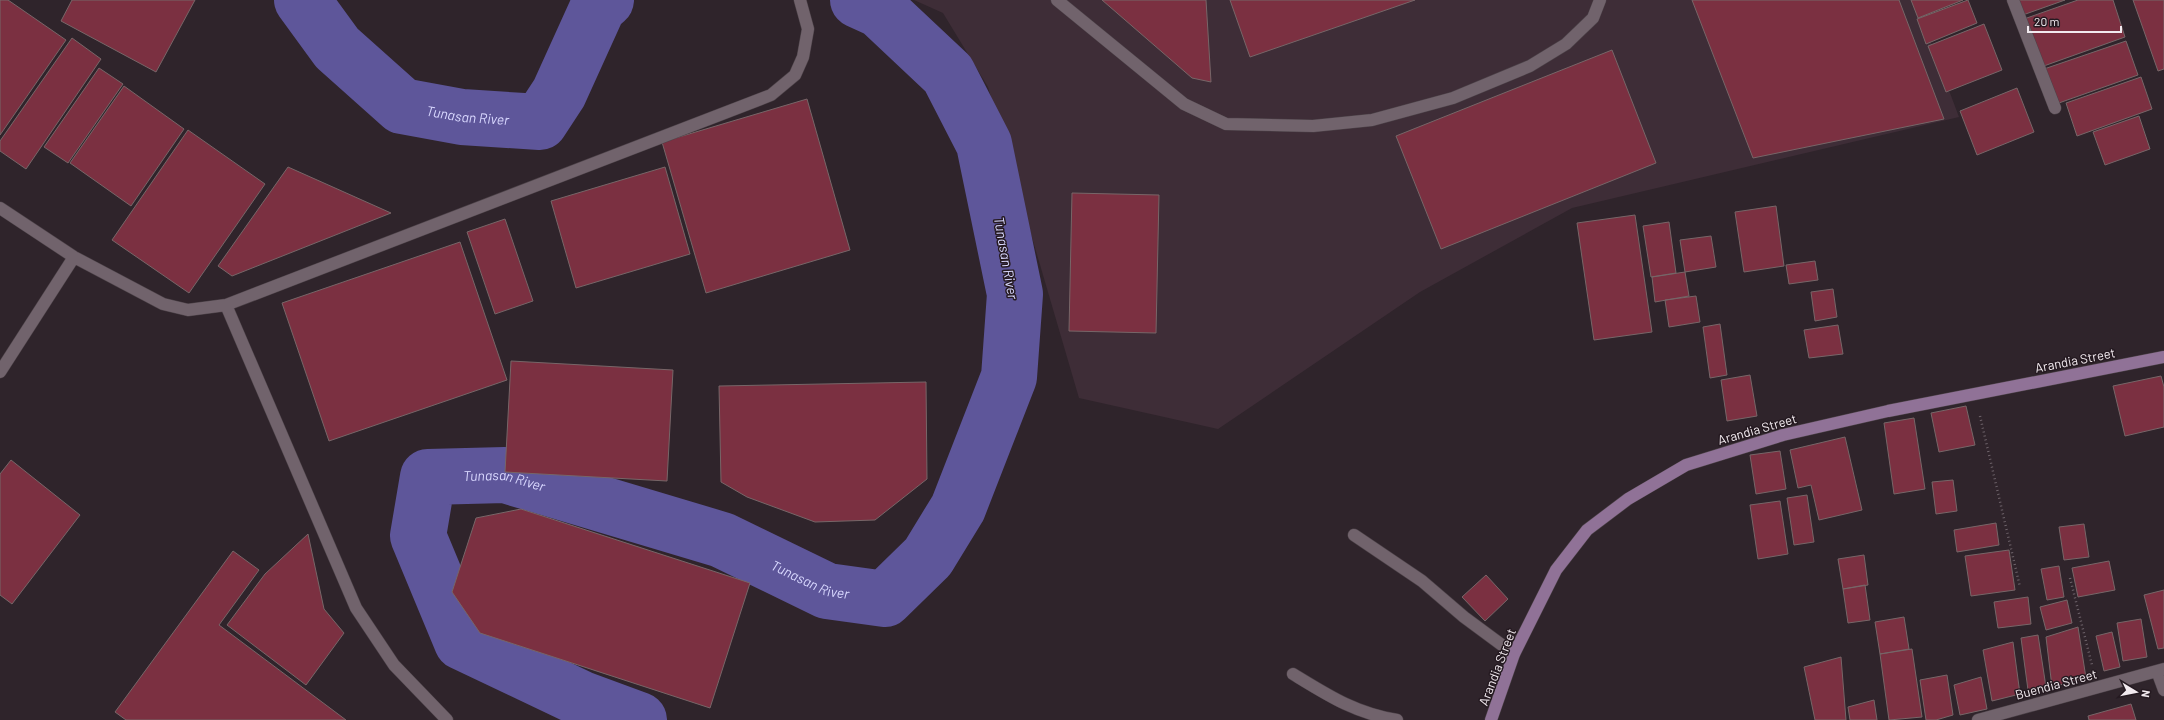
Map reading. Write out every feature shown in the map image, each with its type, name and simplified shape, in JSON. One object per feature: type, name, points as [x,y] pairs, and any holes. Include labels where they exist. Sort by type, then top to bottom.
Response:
[{"type":"street","points":[[0,208],[74,257],[163,304],[188,310],[226,304],[771,95],[795,75],[802,57],[808,29],[800,0]]},
{"type":"street","points":[[1056,0],[1184,104],[1191,108],[1226,124],[1313,126],[1372,120],[1453,98],[1530,66],[1566,44],[1593,18],[1600,0]]},
{"type":"street","points":[[2013,0],[2055,108]]},
{"type":"street","points":[[0,372],[74,257]]},
{"type":"street","points":[[226,304],[356,608],[394,665],[447,720]]},
{"type":"street","name":"Arandia Street","points":[[1491,720],[1514,654],[1556,570],[1587,530],[1628,499],[1686,465],[1783,435],[1888,411],[2164,358]]},
{"type":"street","points":[[1354,535],[1422,581],[1464,617],[1514,654]]},
{"type":"street","points":[[2161,670],[2164,690]]},
{"type":"street","name":"Buendia Street","points":[[1978,720],[2161,670]]},
{"type":"street","points":[[1293,674],[1336,701],[1371,715],[1397,720]]},
{"type":"path","points":[[1975,394],[2020,587]]},
{"type":"path","points":[[2070,578],[2098,688]]},
{"type":"shaded area","points":[[914,0],[1915,0],[1959,117],[1572,208],[1420,292],[1218,429],[1079,398],[988,87],[943,13]]},
{"type":"building","points":[[0,0],[8,0],[66,40],[0,135]]},
{"type":"building","points":[[72,0],[195,0],[156,72],[61,21]]},
{"type":"building","points":[[1102,0],[1206,0],[1211,82],[1192,78]]},
{"type":"building","points":[[1230,0],[1415,0],[1250,57]]},
{"type":"building","points":[[1692,0],[1899,0],[1944,119],[1753,158]]},
{"type":"building","points":[[1911,0],[1963,0],[1918,18]]},
{"type":"building","points":[[1968,0],[1977,23],[1926,44],[1917,19]]},
{"type":"building","points":[[2015,0],[2065,0],[2020,16]]},
{"type":"building","points":[[2078,0],[2113,0],[2125,37],[2041,67],[2024,19]]},
{"type":"building","points":[[2133,0],[2164,0],[2164,69],[2158,71]]},
{"type":"building","points":[[1984,24],[2002,70],[1946,92],[1928,46]]},
{"type":"building","points":[[72,38],[101,59],[26,169],[0,151],[0,141]]},
{"type":"building","points":[[2126,41],[2138,75],[2056,104],[2044,69]]},
{"type":"building","points":[[1612,50],[1656,163],[1441,249],[1396,136]]},
{"type":"building","points":[[99,68],[123,84],[68,163],[44,147]]},
{"type":"building","points":[[2141,77],[2152,109],[2077,136],[2066,103]]},
{"type":"building","points":[[124,86],[184,129],[131,206],[70,163]]},
{"type":"building","points":[[2017,88],[2034,132],[1977,155],[1960,111]]},
{"type":"building","points":[[807,99],[850,250],[706,293],[662,142]]},
{"type":"building","points":[[2139,116],[2150,149],[2105,165],[2093,132]]},
{"type":"building","points":[[188,130],[265,184],[189,293],[112,240]]},
{"type":"building","points":[[288,167],[391,213],[232,276],[218,266]]},
{"type":"building","points":[[665,167],[690,254],[576,288],[551,201]]},
{"type":"building","points":[[1072,193],[1159,195],[1156,333],[1069,331]]},
{"type":"building","points":[[1776,206],[1784,266],[1744,272],[1735,212]]},
{"type":"building","points":[[1635,215],[1652,332],[1594,340],[1577,223]]},
{"type":"building","points":[[505,219],[533,301],[495,314],[467,232]]},
{"type":"building","points":[[1669,222],[1676,273],[1651,277],[1643,226]]},
{"type":"building","points":[[1711,236],[1716,267],[1685,272],[1680,240]]},
{"type":"building","points":[[460,242],[507,380],[329,441],[282,303]]},
{"type":"building","points":[[1815,261],[1818,280],[1789,284],[1786,265]]},
{"type":"building","points":[[1685,272],[1689,296],[1655,302],[1652,277]]},
{"type":"building","points":[[1833,289],[1837,317],[1815,321],[1811,292]]},
{"type":"building","points":[[1696,296],[1700,322],[1669,327],[1665,300]]},
{"type":"building","points":[[1720,324],[1727,375],[1710,378],[1703,327]]},
{"type":"building","points":[[1838,325],[1843,354],[1809,358],[1804,330]]},
{"type":"building","points":[[511,361],[673,370],[667,481],[505,472]]},
{"type":"building","points":[[1750,375],[1757,416],[1727,421],[1721,380]]},
{"type":"building","points":[[2161,376],[2164,387],[2164,427],[2125,436],[2113,386]]},
{"type":"building","points":[[926,382],[927,479],[875,520],[815,522],[747,497],[721,482],[719,386]]},
{"type":"building","points":[[1966,406],[1975,445],[1939,452],[1931,413]]},
{"type":"building","points":[[1914,418],[1925,489],[1894,494],[1884,423]]},
{"type":"building","points":[[1845,437],[1862,510],[1819,520],[1811,485],[1798,488],[1790,450]]},
{"type":"building","points":[[1780,451],[1786,489],[1756,494],[1750,455]]},
{"type":"building","points":[[11,460],[80,515],[12,604],[0,595],[0,474]]},
{"type":"building","points":[[1953,480],[1957,511],[1936,514],[1932,482]]},
{"type":"building","points":[[1807,495],[1814,542],[1794,545],[1787,498]]},
{"type":"building","points":[[1780,501],[1788,554],[1758,559],[1750,505]]},
{"type":"building","points":[[521,509],[750,583],[710,708],[480,633],[452,592],[476,518]]},
{"type":"building","points":[[1996,523],[1999,545],[1957,552],[1954,530]]},
{"type":"building","points":[[2084,524],[2089,557],[2064,560],[2059,527]]},
{"type":"building","points":[[308,534],[324,609],[344,633],[306,685],[227,625],[265,574]]},
{"type":"building","points":[[2009,550],[2015,590],[1971,596],[1965,556]]},
{"type":"building","points":[[233,551],[259,570],[219,625],[346,720],[126,720],[115,712]]},
{"type":"building","points":[[1864,555],[1868,585],[1843,589],[1838,559]]},
{"type":"building","points":[[2109,561],[2115,590],[2078,597],[2072,568]]},
{"type":"building","points":[[2059,566],[2064,597],[2047,600],[2041,569]]},
{"type":"building","points":[[1486,575],[1508,599],[1485,621],[1462,597]]},
{"type":"building","points":[[1865,585],[1870,620],[1848,623],[1843,589]]},
{"type":"building","points":[[2164,590],[2164,648],[2158,649],[2144,595]]},
{"type":"building","points":[[2028,597],[2031,624],[1998,628],[1994,602]]},
{"type":"building","points":[[2067,600],[2072,623],[2046,630],[2040,607]]},
{"type":"building","points":[[1904,617],[1909,649],[1880,654],[1875,622]]},
{"type":"building","points":[[2141,619],[2147,657],[2123,661],[2117,623]]},
{"type":"building","points":[[2078,627],[2086,678],[2052,687],[2046,637]]},
{"type":"building","points":[[2112,632],[2120,667],[2104,671],[2096,636]]},
{"type":"building","points":[[2038,635],[2046,687],[2028,690],[2021,638]]},
{"type":"building","points":[[2013,642],[2020,694],[1992,701],[1983,650]]},
{"type":"building","points":[[1912,649],[1922,717],[1889,720],[1880,654]]},
{"type":"building","points":[[1841,657],[1846,720],[1815,720],[1804,667]]},
{"type":"building","points":[[1947,675],[1953,715],[1936,720],[1926,720],[1920,680]]},
{"type":"building","points":[[1981,677],[1987,709],[1960,715],[1954,685]]},
{"type":"building","points":[[1874,700],[1877,720],[1850,720],[1848,707]]},
{"type":"building","points":[[2131,704],[2136,720],[2089,720],[2088,716]]},
{"type":"waterway","name":"Tunasan River","points":[[302,0],[337,48],[402,106],[462,117],[540,122],[559,93],[598,7],[606,0]]},
{"type":"waterway","name":"Tunasan River","points":[[639,720],[582,699],[462,642],[418,536],[428,477],[505,475],[722,540],[827,591],[885,599],[928,557],[958,508],[1009,377],[1015,294],[984,144],[948,74],[880,10],[858,0]]}]
